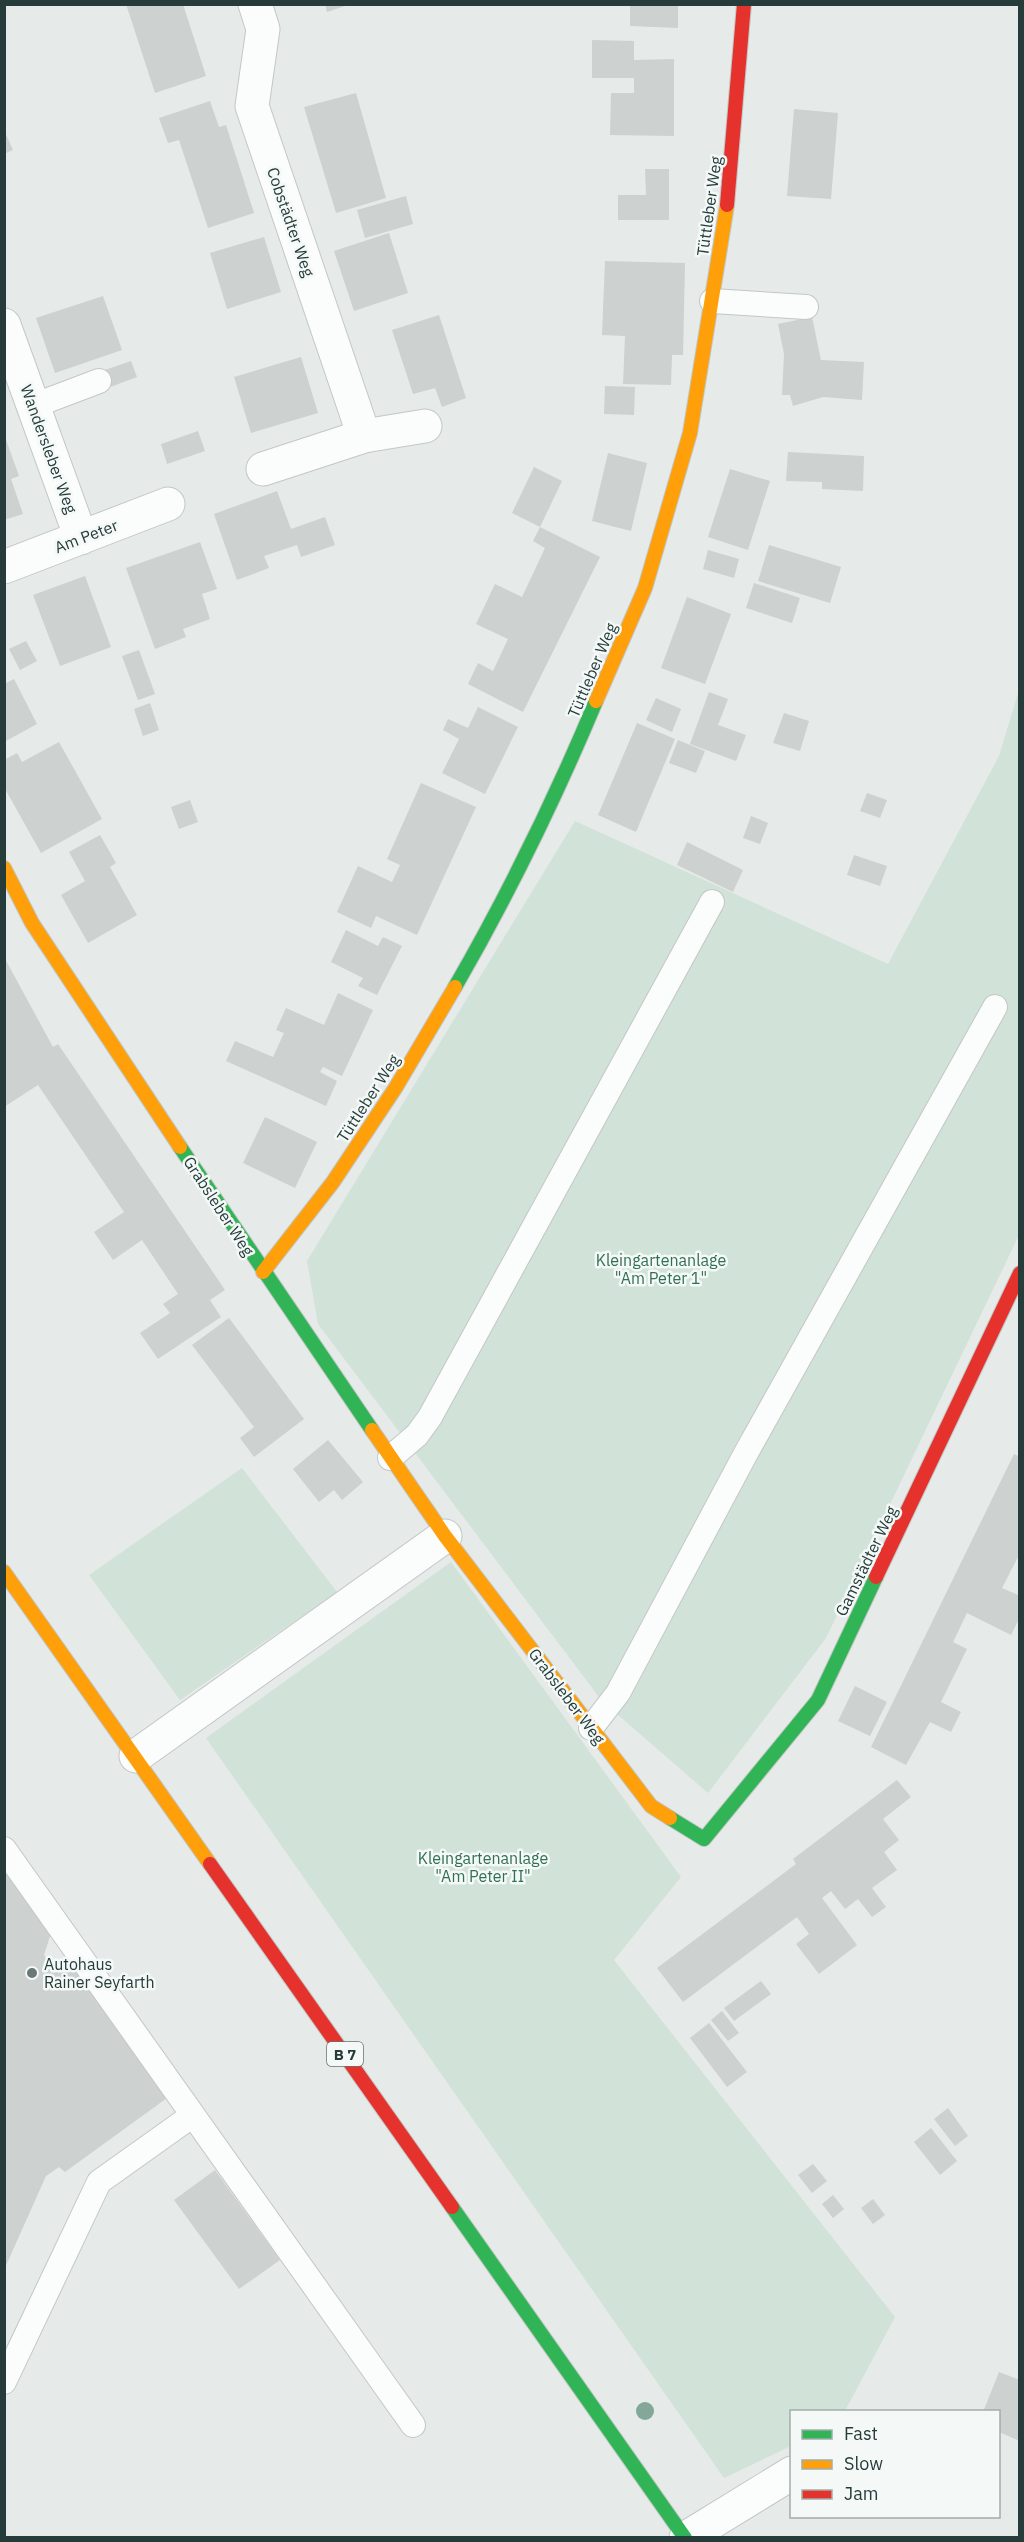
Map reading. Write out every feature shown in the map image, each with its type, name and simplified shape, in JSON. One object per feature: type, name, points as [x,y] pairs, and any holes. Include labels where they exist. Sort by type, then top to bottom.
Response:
[{"type":"street","name":"Cobstädter Weg","points":[[255,4],[263,28],[252,106],[364,436]]},
{"type":"street","name":"Tüttleber Weg","points":[[263,1272],[333,1182],[396,1087],[488,930],[564,777],[645,588],[690,433],[730,188],[744,4]]},
{"type":"street","name":"Wandersleber Weg","points":[[4,325],[81,538]]},
{"type":"street","points":[[263,469],[364,436],[425,426]]},
{"type":"street","name":"Am Peter","points":[[4,567],[168,504]]},
{"type":"street","name":"Grabsleber Weg","points":[[4,868],[32,922],[263,1272],[445,1536],[651,1806],[704,1839]]},
{"type":"street","name":"Gamstädter Weg","points":[[704,1839],[818,1700],[1020,1273]]},
{"type":"street","points":[[136,1756],[445,1536]]},
{"type":"street","name":"B 7","points":[[4,1572],[136,1756],[685,2538]]},
{"type":"street","points":[[685,2538],[790,2474]]},
{"type":"lane","points":[[712,301],[806,307]]},
{"type":"lane","points":[[33,406],[99,381]]},
{"type":"lane","points":[[390,1458],[417,1436],[430,1417],[712,902]]},
{"type":"lane","points":[[591,1728],[618,1693],[746,1453],[995,1007]]},
{"type":"lane","points":[[4,1849],[413,2425]]},
{"type":"lane","points":[[4,2382],[99,2182],[193,2115]]},
{"type":"green space","name":"Kleingartenanlage \"Am Peter 1\"","points":[[1019,690],[1019,1235],[826,1638],[708,1793],[602,1701],[318,1324],[307,1261],[575,821],[888,964],[999,756]]},
{"type":"green space","points":[[242,1468],[337,1592],[180,1700],[89,1575]]},
{"type":"green space","name":"Kleingartenanlage \"Am Peter II\"","points":[[451,1562],[681,1877],[614,1960],[895,2317],[846,2410],[790,2410],[790,2446],[724,2478],[206,1738]]},
{"type":"building","points":[[126,4],[183,4],[206,76],[155,93]]},
{"type":"building","points":[[325,4],[348,4],[348,5],[327,12]]},
{"type":"building","points":[[630,4],[678,4],[678,28],[630,26]]},
{"type":"building","points":[[592,40],[634,41],[634,60],[674,59],[674,136],[610,135],[611,93],[634,93],[634,78],[592,78]]},
{"type":"building","points":[[356,93],[386,198],[336,213],[304,107]]},
{"type":"building","points":[[210,101],[219,127],[226,125],[254,213],[208,228],[179,140],[168,143],[159,118]]},
{"type":"building","points":[[794,109],[838,113],[831,199],[787,196]]},
{"type":"building","points":[[4,130],[13,150],[4,154]]},
{"type":"building","points":[[645,169],[669,169],[669,220],[618,220],[618,195],[646,195]]},
{"type":"building","points":[[406,196],[413,224],[365,238],[357,210]]},
{"type":"building","points":[[389,233],[408,293],[354,311],[334,251]]},
{"type":"building","points":[[264,237],[281,292],[227,309],[210,253]]},
{"type":"building","points":[[605,261],[685,263],[683,355],[672,355],[671,385],[623,384],[625,336],[602,335]]},
{"type":"building","points":[[103,296],[122,350],[55,373],[36,318]]},
{"type":"building","points":[[439,315],[466,398],[442,407],[435,388],[413,394],[392,330]]},
{"type":"building","points":[[812,317],[821,360],[864,362],[862,400],[823,397],[793,406],[790,395],[782,395],[784,354],[778,324]]},
{"type":"building","points":[[301,357],[318,413],[251,433],[234,377]]},
{"type":"building","points":[[131,361],[137,377],[105,389],[99,372]]},
{"type":"building","points":[[605,386],[635,387],[634,415],[604,414]]},
{"type":"building","points":[[198,431],[205,451],[167,464],[161,444]]},
{"type":"building","points":[[4,434],[19,476],[11,479],[23,514],[4,520]]},
{"type":"building","points":[[788,452],[864,456],[863,491],[822,489],[822,482],[786,481]]},
{"type":"building","points":[[608,453],[647,463],[631,531],[592,521]]},
{"type":"building","points":[[534,467],[562,481],[540,527],[512,513]]},
{"type":"building","points":[[730,469],[770,481],[748,550],[708,537]]},
{"type":"building","points":[[277,491],[291,529],[325,517],[335,545],[301,557],[297,545],[264,556],[269,568],[237,580],[214,514]]},
{"type":"building","points":[[540,527],[600,557],[523,712],[468,684],[478,663],[493,671],[508,639],[476,624],[495,584],[522,597],[545,548],[533,541]]},
{"type":"building","points":[[200,542],[217,589],[202,594],[210,619],[183,629],[186,637],[155,649],[126,568]]},
{"type":"building","points":[[769,545],[841,567],[830,603],[758,581]]},
{"type":"building","points":[[708,550],[739,559],[734,578],[703,569]]},
{"type":"building","points":[[85,576],[111,647],[60,666],[33,595]]},
{"type":"building","points":[[754,583],[800,598],[792,623],[746,608]]},
{"type":"building","points":[[687,597],[731,614],[705,684],[661,668]]},
{"type":"building","points":[[26,641],[37,661],[20,670],[9,649]]},
{"type":"building","points":[[139,650],[155,694],[138,700],[122,656]]},
{"type":"building","points":[[14,679],[37,724],[4,742],[4,684]]},
{"type":"building","points":[[709,692],[728,699],[718,725],[746,735],[736,761],[690,744]]},
{"type":"building","points":[[656,698],[681,709],[672,732],[646,720]]},
{"type":"building","points":[[150,703],[159,730],[143,736],[134,709]]},
{"type":"building","points":[[478,707],[518,727],[485,794],[442,773],[459,739],[443,730],[448,719],[468,728]]},
{"type":"building","points":[[784,713],[809,721],[800,751],[773,743]]},
{"type":"building","points":[[637,723],[675,739],[636,832],[598,815]]},
{"type":"building","points":[[678,740],[705,751],[696,773],[669,763]]},
{"type":"building","points":[[59,742],[102,819],[41,853],[4,787],[4,760],[17,753],[22,762]]},
{"type":"building","points":[[421,783],[476,807],[417,935],[376,916],[371,928],[337,912],[358,866],[392,882],[400,865],[387,859]]},
{"type":"building","points":[[867,793],[887,800],[880,818],[860,811]]},
{"type":"building","points":[[190,800],[198,822],[179,829],[171,807]]},
{"type":"building","points":[[751,816],[768,823],[760,844],[743,838]]},
{"type":"building","points":[[100,835],[116,863],[110,867],[137,915],[88,943],[61,895],[85,881],[69,852]]},
{"type":"building","points":[[687,842],[743,870],[733,892],[677,865]]},
{"type":"building","points":[[854,855],[887,866],[880,886],[847,875]]},
{"type":"building","points":[[346,930],[378,946],[383,937],[402,946],[377,995],[358,986],[363,978],[331,962]]},
{"type":"building","points":[[4,957],[53,1047],[58,1044],[225,1290],[210,1300],[221,1317],[158,1359],[140,1333],[170,1313],[163,1304],[178,1294],[142,1240],[113,1260],[94,1232],[124,1212],[38,1085],[4,1107]]},
{"type":"building","points":[[338,993],[373,1010],[342,1076],[323,1067],[320,1072],[337,1081],[326,1106],[226,1061],[235,1041],[273,1057],[284,1033],[276,1030],[286,1008],[324,1025]]},
{"type":"building","points":[[265,1117],[317,1142],[295,1188],[243,1163]]},
{"type":"building","points":[[229,1318],[304,1419],[254,1457],[240,1438],[254,1427],[192,1345]]},
{"type":"building","points":[[328,1440],[363,1482],[342,1500],[334,1490],[319,1502],[293,1469]]},
{"type":"building","points":[[1014,1454],[1020,1457],[1020,1553],[1002,1588],[1020,1596],[1020,1617],[1011,1635],[967,1613],[953,1642],[967,1649],[941,1702],[961,1712],[951,1732],[930,1722],[906,1765],[871,1747]]},
{"type":"building","points":[[855,1686],[887,1702],[870,1736],[838,1721]]},
{"type":"building","points":[[897,1780],[911,1797],[883,1819],[899,1840],[884,1852],[897,1870],[872,1888],[886,1907],[872,1917],[858,1899],[845,1909],[831,1891],[822,1898],[857,1945],[819,1974],[796,1944],[809,1934],[797,1917],[683,2002],[657,1968],[796,1864],[793,1859]]},
{"type":"building","points":[[4,1870],[51,1933],[44,1955],[52,1966],[76,1972],[167,2098],[65,2172],[59,2167],[46,2176],[4,2270]]},
{"type":"building","points":[[761,1981],[771,1994],[734,2021],[724,2008]]},
{"type":"building","points":[[722,2011],[739,2033],[728,2041],[711,2020]]},
{"type":"building","points":[[709,2023],[747,2072],[727,2087],[690,2038]]},
{"type":"building","points":[[948,2108],[968,2136],[955,2146],[934,2119]]},
{"type":"building","points":[[931,2128],[957,2161],[940,2175],[914,2142]]},
{"type":"building","points":[[813,2164],[827,2181],[812,2193],[798,2175]]},
{"type":"building","points":[[215,2170],[280,2260],[239,2289],[174,2200]]},
{"type":"building","points":[[833,2195],[844,2209],[833,2218],[822,2204]]},
{"type":"building","points":[[873,2199],[885,2215],[873,2224],[861,2208]]},
{"type":"building","points":[[999,2372],[1020,2380],[1020,2441],[1000,2432],[1000,2410],[984,2410]]},
{"type":"traffic: fast","points":[[455,987],[530,846],[596,701]]},
{"type":"traffic: fast","points":[[180,1147],[372,1430]]},
{"type":"traffic: fast","points":[[670,1818],[704,1839],[818,1700],[876,1577]]},
{"type":"traffic: fast","points":[[452,2207],[685,2538]]},
{"type":"traffic: slow","points":[[596,701],[645,588],[690,433],[727,205]]},
{"type":"traffic: slow","points":[[4,868],[32,923],[180,1147]]},
{"type":"traffic: slow","points":[[263,1272],[333,1182],[396,1087],[455,987]]},
{"type":"traffic: slow","points":[[372,1430],[445,1536],[651,1806],[670,1818]]},
{"type":"traffic: slow","points":[[4,1572],[210,1864]]},
{"type":"traffic: jam","points":[[727,205],[744,4]]},
{"type":"traffic: jam","points":[[876,1577],[1020,1273]]},
{"type":"traffic: jam","points":[[210,1864],[452,2207]]},
{"type":"place","name":"Autohaus Rainer Seyfarth","points":[[32,1973]]}]
